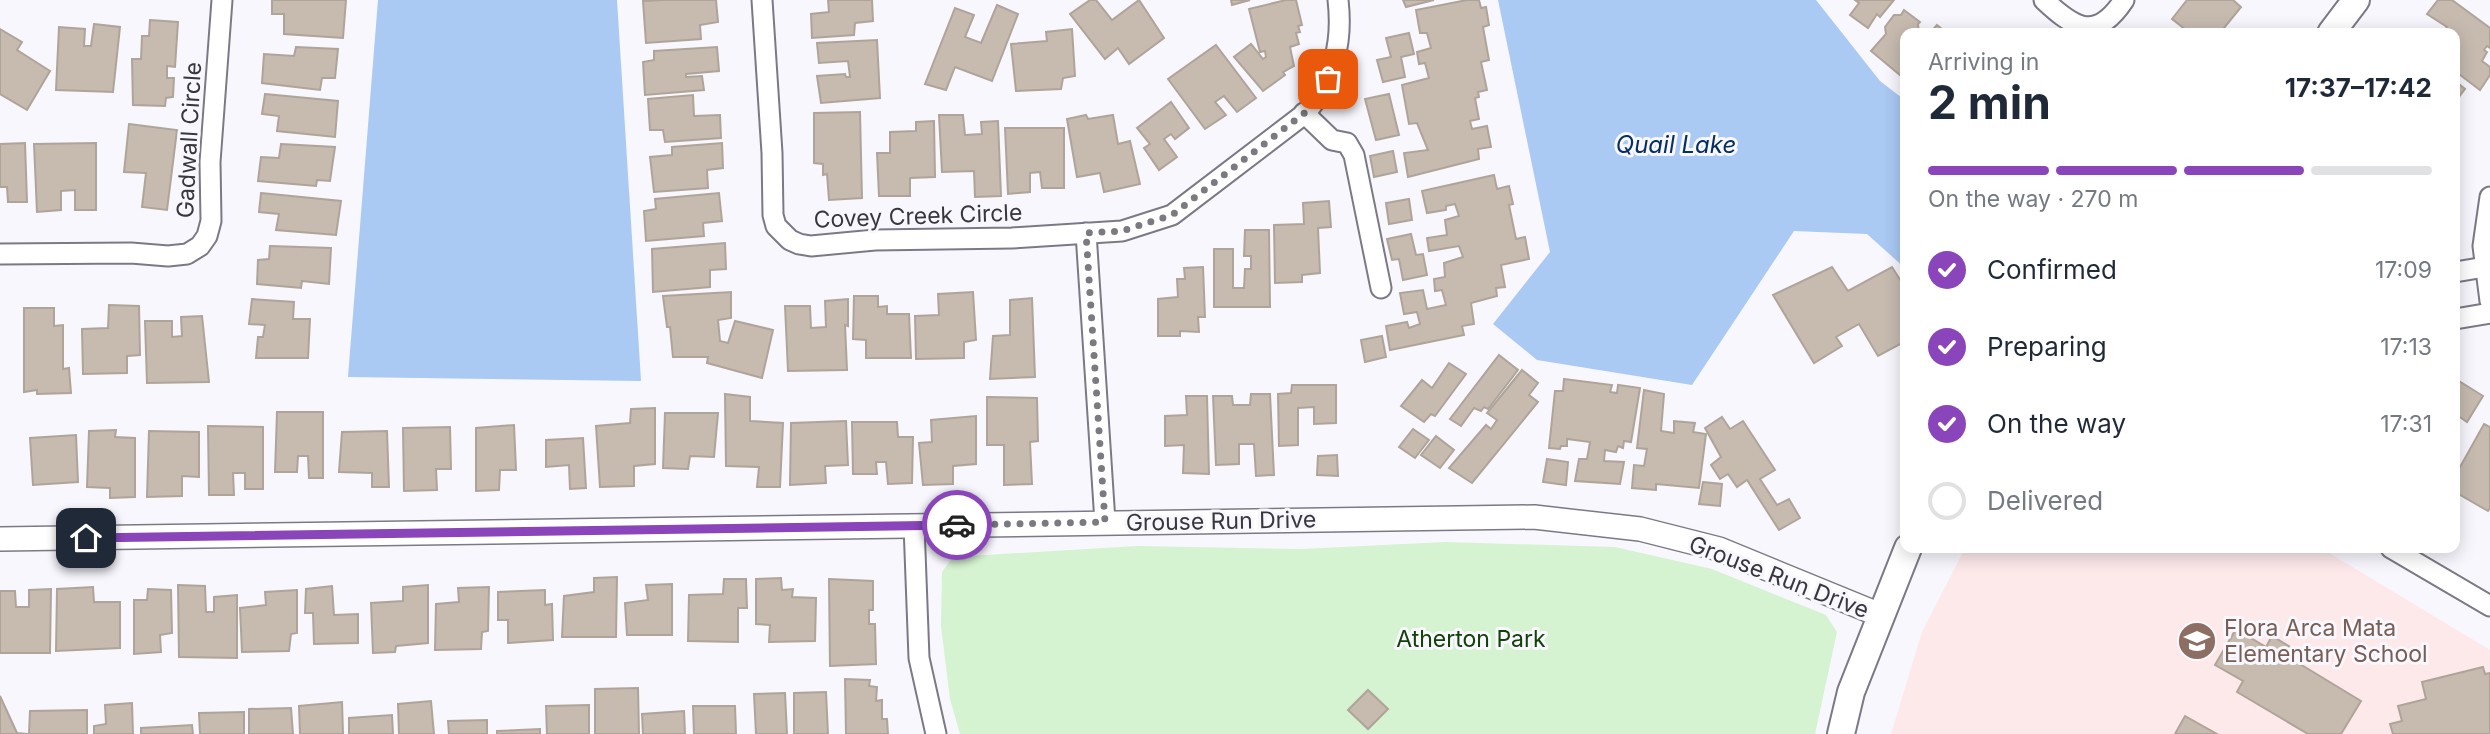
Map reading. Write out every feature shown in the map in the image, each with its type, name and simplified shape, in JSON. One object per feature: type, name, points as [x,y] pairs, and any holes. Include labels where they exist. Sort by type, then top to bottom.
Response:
[{"type":"main road","points":[[2335,28],[2356,0]]},
{"type":"main road","points":[[1841,734],[1851,692],[1906,553]]},
{"type":"street","name":"Gadwall Circle","points":[[0,254],[131,253],[168,256],[187,254],[200,246],[208,236],[211,221],[211,162],[222,0]]},
{"type":"street","name":"Covey Creek Circle","points":[[762,0],[772,153],[773,215],[776,226],[790,240],[811,246],[875,240],[1012,238],[1122,231],[1172,215],[1304,113],[1320,95],[1335,64],[1340,26],[1338,0]]},
{"type":"street","points":[[2044,0],[2066,20],[2091,27],[2114,15],[2124,0]]},
{"type":"street","points":[[1304,113],[1332,140],[1347,143],[1354,155],[1381,288]]},
{"type":"street","points":[[2490,197],[2483,246],[2490,301]]},
{"type":"street","points":[[1086,233],[1105,522]]},
{"type":"street","points":[[2460,271],[2485,267]]},
{"type":"street","points":[[2460,318],[2490,313]]},
{"type":"street","name":"Grouse Run Drive","points":[[0,539],[1502,517],[1587,522],[1640,529],[1719,549],[1880,615]]},
{"type":"street","points":[[914,525],[919,658],[936,734]]},
{"type":"street","points":[[2400,553],[2490,606]]},
{"type":"shaded area","name":"Flora Arca Mata Elementary School","points":[[1962,553],[2329,553],[2490,650],[2490,734],[1891,734],[1922,632]]},
{"type":"green space","name":"Atherton Park","points":[[1445,542],[1615,547],[1712,569],[1826,615],[1837,632],[1815,734],[960,734],[950,699],[941,626],[942,572],[953,557],[1137,546],[1302,549]]},
{"type":"water","points":[[378,0],[617,0],[641,381],[348,377]]},
{"type":"water","name":"Quail Lake","points":[[1498,0],[1816,0],[1880,81],[1900,96],[1900,264],[1867,234],[1794,231],[1692,385],[1537,360],[1493,324],[1550,252]]},
{"type":"building","points":[[272,0],[346,0],[343,38],[284,34],[284,14],[272,14]]},
{"type":"building","points":[[716,0],[718,22],[700,25],[701,39],[646,43],[643,1]]},
{"type":"building","points":[[828,0],[872,0],[873,21],[855,23],[854,35],[812,38],[811,14],[829,12]]},
{"type":"building","points":[[1090,0],[1096,0],[1112,20],[1139,0],[1164,38],[1129,64],[1118,48],[1105,59],[1070,14]]},
{"type":"building","points":[[1231,0],[1250,0],[1232,5]]},
{"type":"building","points":[[1296,0],[1302,25],[1298,26],[1300,32],[1296,33],[1299,44],[1290,47],[1294,66],[1283,72],[1285,75],[1263,91],[1234,57],[1251,44],[1263,59],[1266,57],[1265,51],[1260,52],[1249,9]]},
{"type":"building","points":[[1403,0],[1434,0],[1406,7]]},
{"type":"building","points":[[1479,0],[1481,8],[1486,7],[1489,25],[1483,27],[1489,60],[1481,62],[1487,90],[1478,92],[1479,97],[1475,98],[1479,119],[1470,121],[1472,129],[1487,126],[1491,147],[1478,149],[1479,159],[1408,177],[1404,153],[1428,150],[1417,123],[1409,124],[1402,85],[1429,78],[1425,63],[1419,64],[1417,52],[1431,48],[1427,33],[1420,33],[1416,10]]},
{"type":"building","points":[[1855,0],[1894,0],[1880,17],[1877,14],[1868,28],[1850,15],[1859,3]]},
{"type":"building","points":[[2187,0],[2233,0],[2241,7],[2224,28],[2184,28],[2172,19]]},
{"type":"building","points":[[2438,0],[2452,0],[2490,28],[2490,48],[2487,46],[2484,50],[2487,52],[2482,61],[2490,67],[2490,75],[2480,90],[2460,75],[2460,28],[2446,28],[2427,14]]},
{"type":"building","points":[[997,5],[1018,14],[992,81],[955,67],[946,90],[925,84],[955,8],[974,15],[965,37],[981,43]]},
{"type":"building","points":[[1904,10],[1920,22],[1918,28],[1900,28],[1900,75],[1871,51],[1886,34],[1885,27],[1894,15],[1901,15]]},
{"type":"building","points":[[150,20],[178,22],[175,67],[167,66],[167,78],[174,78],[173,97],[166,98],[165,106],[133,105],[132,59],[141,59],[142,36],[149,36]]},
{"type":"building","points":[[94,24],[120,27],[113,92],[56,90],[59,27],[85,29],[84,46],[91,46]]},
{"type":"building","points":[[0,29],[22,42],[17,50],[50,71],[27,110],[0,94]]},
{"type":"building","points":[[1072,29],[1075,76],[1063,78],[1061,89],[1016,91],[1011,44],[1047,41],[1046,32]]},
{"type":"building","points":[[1409,33],[1414,54],[1401,57],[1405,77],[1383,82],[1377,60],[1391,57],[1386,38]]},
{"type":"building","points":[[877,40],[880,98],[821,103],[817,76],[845,74],[850,77],[848,61],[819,63],[817,43]]},
{"type":"building","points":[[1216,45],[1256,98],[1237,112],[1224,96],[1215,102],[1226,115],[1205,129],[1168,79]]},
{"type":"building","points":[[296,47],[338,49],[335,78],[322,78],[320,90],[262,83],[264,54],[294,56]]},
{"type":"building","points":[[717,47],[719,71],[686,74],[686,77],[702,76],[704,90],[645,95],[643,62],[654,60],[654,51]]},
{"type":"building","points":[[265,94],[338,101],[335,137],[277,131],[279,116],[262,114]]},
{"type":"building","points":[[1389,94],[1399,135],[1376,140],[1365,99]]},
{"type":"building","points":[[693,95],[694,116],[720,115],[721,138],[665,142],[663,130],[650,130],[648,99]]},
{"type":"building","points":[[1171,102],[1189,128],[1175,139],[1171,134],[1164,139],[1177,157],[1159,170],[1144,148],[1150,144],[1137,128]]},
{"type":"building","points":[[860,112],[862,198],[829,200],[827,174],[823,175],[823,164],[814,163],[814,113]]},
{"type":"building","points":[[939,115],[963,115],[965,135],[982,134],[981,122],[998,121],[1001,196],[975,197],[974,171],[942,172]]},
{"type":"building","points":[[1086,115],[1088,119],[1113,115],[1118,144],[1130,141],[1140,184],[1104,192],[1100,173],[1077,177],[1067,119]]},
{"type":"building","points":[[934,121],[935,177],[910,178],[910,196],[879,196],[877,153],[890,153],[890,132],[916,131],[916,122]]},
{"type":"building","points":[[129,124],[177,130],[167,210],[142,207],[146,173],[124,172]]},
{"type":"building","points":[[1005,128],[1064,128],[1064,188],[1042,188],[1040,172],[1030,173],[1030,192],[1008,194]]},
{"type":"building","points":[[25,143],[27,202],[8,202],[7,187],[0,187],[0,144]]},
{"type":"building","points":[[96,143],[96,210],[75,210],[75,190],[61,191],[61,210],[37,212],[34,144]]},
{"type":"building","points":[[722,143],[723,168],[707,170],[708,188],[654,192],[650,157],[672,155],[672,147]]},
{"type":"building","points":[[281,144],[335,147],[330,181],[317,180],[316,186],[258,181],[261,157],[279,158]]},
{"type":"building","points":[[1393,151],[1397,172],[1374,177],[1370,156]]},
{"type":"building","points":[[1494,175],[1497,189],[1509,186],[1513,204],[1509,205],[1516,239],[1525,237],[1529,259],[1501,265],[1505,287],[1496,288],[1497,296],[1471,303],[1474,324],[1462,326],[1464,335],[1390,350],[1386,326],[1407,322],[1409,328],[1420,324],[1417,312],[1404,314],[1400,293],[1423,290],[1427,309],[1446,305],[1442,290],[1435,291],[1434,279],[1445,277],[1444,263],[1463,257],[1459,246],[1429,251],[1427,238],[1447,235],[1445,220],[1459,216],[1455,204],[1446,206],[1446,210],[1427,213],[1422,191]]},
{"type":"building","points":[[261,193],[341,201],[336,235],[276,230],[279,214],[259,212]]},
{"type":"building","points":[[719,193],[722,221],[703,223],[704,236],[646,241],[644,211],[656,209],[655,199]]},
{"type":"building","points":[[1409,199],[1412,220],[1389,224],[1386,203]]},
{"type":"building","points":[[1329,201],[1331,227],[1318,228],[1320,273],[1302,275],[1302,282],[1275,283],[1274,225],[1304,224],[1303,203]]},
{"type":"building","points":[[1245,230],[1269,230],[1270,307],[1214,307],[1214,249],[1233,249],[1233,288],[1244,288],[1245,269],[1251,269],[1251,256],[1244,256]]},
{"type":"building","points":[[1411,234],[1416,255],[1423,254],[1427,275],[1403,280],[1399,259],[1392,260],[1387,239]]},
{"type":"building","points":[[725,243],[726,269],[710,270],[710,287],[653,292],[652,249]]},
{"type":"building","points":[[270,246],[331,248],[329,284],[302,281],[301,288],[257,284],[258,260],[269,259]]},
{"type":"building","points":[[1203,267],[1205,317],[1198,317],[1199,332],[1180,331],[1180,336],[1158,336],[1158,299],[1178,297],[1177,279],[1185,279],[1184,268]]},
{"type":"building","points":[[1832,267],[1848,291],[1892,267],[1900,280],[1900,344],[1878,356],[1859,324],[1836,337],[1842,346],[1814,363],[1773,295]]},
{"type":"building","points":[[731,292],[731,318],[718,320],[720,341],[728,343],[735,321],[773,330],[762,378],[707,363],[708,357],[673,357],[663,296]]},
{"type":"building","points":[[973,292],[976,340],[964,342],[964,358],[916,359],[915,316],[939,315],[938,294]]},
{"type":"building","points":[[854,296],[878,296],[878,307],[887,306],[887,314],[909,314],[911,358],[866,358],[866,340],[853,339]]},
{"type":"building","points":[[1032,298],[1035,377],[990,379],[993,336],[1010,335],[1010,300]]},
{"type":"building","points":[[252,299],[294,302],[293,319],[310,319],[308,358],[256,358],[258,337],[263,337],[265,325],[249,324]]},
{"type":"building","points":[[848,299],[848,326],[845,325],[847,370],[788,371],[785,306],[810,306],[811,328],[826,327],[825,301]]},
{"type":"building","points":[[109,305],[139,306],[140,355],[127,356],[127,373],[83,374],[82,329],[108,328]]},
{"type":"building","points":[[24,308],[54,308],[54,326],[63,325],[63,369],[69,368],[71,393],[37,394],[37,390],[24,392]]},
{"type":"building","points":[[202,316],[209,382],[147,383],[145,321],[172,321],[172,337],[182,336],[181,317]]},
{"type":"building","points":[[1382,336],[1386,357],[1365,362],[1361,340]]},
{"type":"building","points":[[1499,355],[1518,370],[1488,409],[1484,407],[1481,411],[1474,408],[1461,426],[1450,419]]},
{"type":"building","points":[[1449,363],[1466,374],[1435,416],[1431,414],[1424,422],[1401,406],[1422,380],[1432,388]]},
{"type":"building","points":[[1522,370],[1538,383],[1529,395],[1538,402],[1472,483],[1449,468],[1486,425],[1491,429],[1497,420],[1487,413]]},
{"type":"building","points":[[1564,379],[1612,385],[1610,392],[1617,393],[1618,385],[1640,388],[1631,442],[1624,441],[1623,448],[1618,446],[1616,452],[1605,450],[1604,461],[1624,462],[1620,484],[1575,481],[1579,459],[1587,459],[1590,442],[1567,439],[1567,446],[1561,446],[1560,449],[1549,448],[1555,391],[1563,391]]},
{"type":"building","points":[[2460,382],[2483,396],[2467,422],[2460,417]]},
{"type":"building","points":[[1292,385],[1336,385],[1336,423],[1314,424],[1314,407],[1298,408],[1298,445],[1279,446],[1278,394],[1291,393]]},
{"type":"building","points":[[1644,390],[1664,394],[1661,431],[1674,433],[1674,421],[1695,423],[1693,432],[1706,434],[1699,488],[1656,484],[1656,490],[1632,488],[1634,465],[1644,466],[1647,449],[1637,448]]},
{"type":"building","points":[[725,394],[750,397],[750,421],[783,423],[780,487],[757,487],[759,467],[726,466]]},
{"type":"building","points":[[1251,394],[1270,394],[1274,475],[1256,476],[1254,444],[1239,444],[1239,464],[1216,465],[1213,396],[1232,396],[1233,405],[1250,405]]},
{"type":"building","points":[[1186,396],[1207,396],[1209,474],[1183,473],[1184,445],[1165,446],[1165,416],[1187,415]]},
{"type":"building","points":[[987,397],[1037,398],[1038,441],[1030,442],[1032,484],[1004,485],[1004,445],[987,445]]},
{"type":"building","points":[[655,408],[655,464],[634,466],[634,486],[600,487],[596,426],[630,423],[631,409]]},
{"type":"building","points":[[277,412],[323,412],[323,478],[309,478],[308,456],[298,456],[297,472],[275,472]]},
{"type":"building","points":[[665,413],[718,413],[714,457],[690,456],[688,469],[663,468]]},
{"type":"building","points":[[976,416],[976,464],[953,466],[953,484],[923,485],[919,443],[932,442],[931,420]]},
{"type":"building","points":[[1722,417],[1730,429],[1743,421],[1775,470],[1760,479],[1777,505],[1789,499],[1800,518],[1779,530],[1747,480],[1737,487],[1728,474],[1720,479],[1711,465],[1721,457],[1705,428]]},
{"type":"building","points":[[846,421],[848,465],[825,466],[826,483],[790,485],[791,423]]},
{"type":"building","points":[[852,422],[897,422],[898,437],[913,437],[912,483],[888,484],[886,462],[876,462],[877,474],[853,474]]},
{"type":"building","points":[[2484,424],[2490,427],[2488,511],[2460,495],[2460,467]]},
{"type":"building","points":[[514,425],[516,470],[500,470],[499,490],[476,491],[476,428]]},
{"type":"building","points":[[208,426],[263,427],[263,489],[245,489],[245,473],[233,473],[234,495],[209,495]]},
{"type":"building","points":[[450,427],[451,469],[436,469],[437,490],[404,491],[403,428]]},
{"type":"building","points":[[1413,429],[1429,440],[1415,458],[1399,447]]},
{"type":"building","points":[[116,430],[115,437],[135,438],[135,497],[110,498],[110,488],[87,487],[89,431]]},
{"type":"building","points":[[149,431],[199,432],[199,477],[182,476],[182,496],[147,497]]},
{"type":"building","points":[[387,431],[389,487],[372,487],[372,473],[339,472],[342,432]]},
{"type":"building","points":[[76,435],[78,482],[33,485],[30,438]]},
{"type":"building","points":[[1436,436],[1454,450],[1440,468],[1421,455]]},
{"type":"building","points":[[583,438],[586,488],[570,489],[569,465],[546,467],[546,440]]},
{"type":"building","points":[[1337,455],[1338,476],[1317,475],[1318,456]]},
{"type":"building","points":[[1547,459],[1568,462],[1566,485],[1543,482]]},
{"type":"building","points":[[1703,482],[1722,484],[1720,506],[1699,504]]},
{"type":"building","points":[[617,577],[616,637],[562,637],[564,596],[594,592],[594,578]]},
{"type":"building","points":[[781,578],[782,590],[793,589],[792,597],[816,598],[815,641],[769,642],[770,625],[756,624],[756,579]]},
{"type":"building","points":[[724,579],[746,579],[747,608],[738,608],[738,642],[688,641],[689,595],[723,594]]},
{"type":"building","points":[[829,579],[873,581],[873,610],[869,610],[869,624],[875,624],[876,664],[830,666]]},
{"type":"building","points":[[672,584],[672,635],[627,635],[625,603],[648,600],[646,585]]},
{"type":"building","points":[[178,585],[205,586],[206,612],[214,612],[214,597],[237,595],[237,658],[179,657]]},
{"type":"building","points":[[428,585],[428,643],[396,646],[395,652],[373,653],[371,603],[403,601],[403,587]]},
{"type":"building","points":[[332,586],[334,615],[358,614],[358,643],[314,644],[313,613],[305,613],[306,589]]},
{"type":"building","points":[[93,587],[94,602],[120,602],[120,648],[56,651],[57,589]]},
{"type":"building","points":[[489,587],[488,631],[482,632],[481,649],[435,650],[436,604],[459,602],[458,588]]},
{"type":"building","points":[[51,589],[50,653],[0,653],[0,591],[15,591],[16,607],[29,607],[29,590]]},
{"type":"building","points":[[148,589],[171,590],[172,633],[160,635],[161,652],[134,654],[134,600],[147,600]]},
{"type":"building","points":[[297,590],[297,633],[291,634],[289,651],[242,652],[240,608],[266,605],[265,592]]},
{"type":"building","points":[[545,590],[545,605],[552,604],[553,640],[508,643],[508,620],[498,620],[498,592]]},
{"type":"building","points":[[2236,629],[2266,647],[2272,636],[2305,656],[2300,664],[2361,701],[2341,734],[2308,734],[2237,692],[2243,681],[2215,665]]},
{"type":"building","points":[[2483,667],[2485,674],[2490,673],[2490,734],[2393,734],[2390,724],[2402,721],[2398,706],[2426,699],[2422,682]]},
{"type":"building","points":[[845,679],[870,680],[869,686],[877,687],[876,701],[882,700],[882,719],[887,719],[888,734],[846,734]]},
{"type":"building","points":[[638,688],[639,734],[595,734],[595,689]]},
{"type":"building","points":[[1368,690],[1388,709],[1368,729],[1348,710]]},
{"type":"building","points":[[826,692],[828,734],[794,734],[794,693]]},
{"type":"building","points":[[785,693],[787,734],[756,734],[754,694]]},
{"type":"building","points":[[0,696],[17,733],[28,734],[0,734]]},
{"type":"building","points":[[431,701],[434,734],[399,734],[398,704]]},
{"type":"building","points":[[342,702],[343,734],[300,734],[299,706]]},
{"type":"building","points":[[132,703],[133,734],[94,734],[94,726],[106,724],[105,705]]},
{"type":"building","points":[[589,705],[589,734],[547,734],[546,706]]},
{"type":"building","points":[[693,706],[735,706],[736,734],[694,734]]},
{"type":"building","points":[[291,708],[293,734],[249,734],[249,709]]},
{"type":"building","points":[[87,710],[87,734],[29,734],[30,711]]},
{"type":"building","points":[[684,711],[685,734],[643,734],[642,714]]},
{"type":"building","points":[[244,712],[244,734],[200,734],[199,713]]},
{"type":"building","points":[[392,715],[393,734],[349,734],[349,718]]},
{"type":"building","points":[[2185,716],[2217,734],[2175,734]]},
{"type":"building","points":[[487,720],[487,734],[449,734],[448,721]]},
{"type":"building","points":[[192,725],[193,734],[141,734],[141,728]]},
{"type":"building","points":[[540,729],[540,734],[497,734],[497,731]]},
{"type":"way so far","points":[[957,525],[1105,522],[1086,233],[1122,231],[1172,215],[1307,111],[1328,79]]},
{"type":"place","name":"Flora Arca Mata Elementary School","points":[[2197,641]]},
{"type":"route","points":[[86,538],[957,525]]}]
